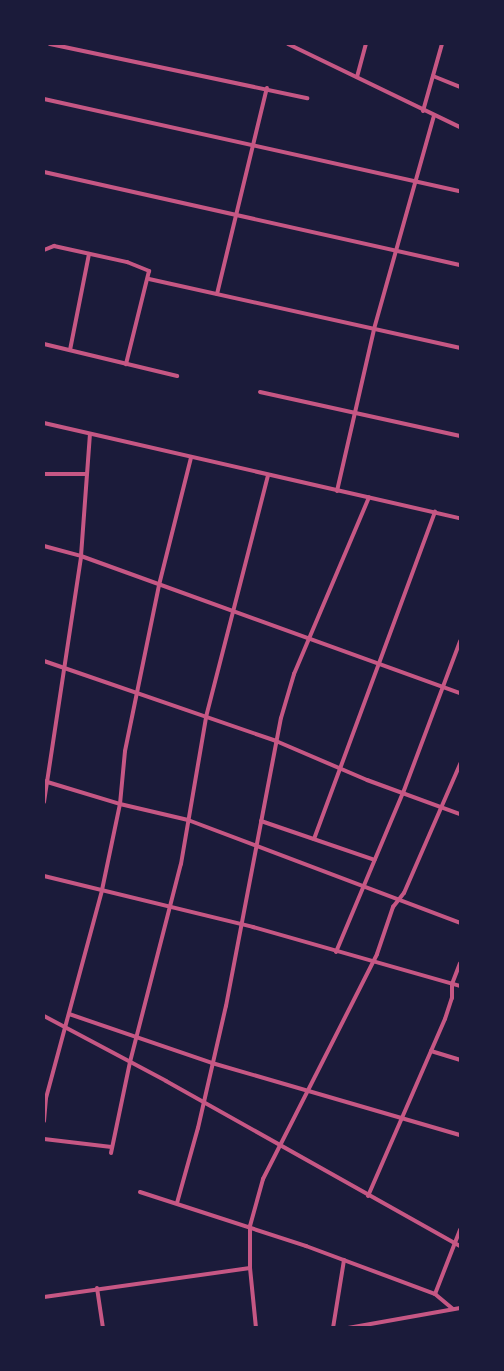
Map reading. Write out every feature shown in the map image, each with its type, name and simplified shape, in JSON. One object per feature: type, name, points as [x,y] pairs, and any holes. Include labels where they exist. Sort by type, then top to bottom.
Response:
[{"type":"street","points":[[50,44],[307,98]]},
{"type":"street","points":[[288,44],[460,127]]},
{"type":"street","points":[[357,77],[366,44]]},
{"type":"street","points":[[423,111],[442,44]]},
{"type":"street","points":[[433,76],[460,87]]},
{"type":"street","points":[[217,294],[267,88]]},
{"type":"street","points":[[44,99],[460,191]]},
{"type":"street","points":[[337,491],[394,250],[434,116]]},
{"type":"street","points":[[44,172],[460,265]]},
{"type":"street","points":[[44,250],[54,246],[127,262],[149,271],[126,364]]},
{"type":"street","points":[[70,350],[89,254]]},
{"type":"street","points":[[148,279],[460,348]]},
{"type":"street","points":[[44,344],[177,376]]},
{"type":"street","points":[[260,392],[460,436]]},
{"type":"street","points":[[44,423],[460,518]]},
{"type":"street","points":[[44,802],[45,781],[65,669],[81,556],[90,434]]},
{"type":"street","points":[[44,1121],[46,1098],[64,1025],[69,1014],[102,890],[120,804],[125,751],[136,696],[159,585],[190,458]]},
{"type":"street","points":[[44,474],[87,474]]},
{"type":"street","points":[[111,1153],[130,1062],[170,907],[206,717],[268,475]]},
{"type":"street","points":[[177,1203],[212,1063],[276,741],[294,674],[369,497]]},
{"type":"street","points":[[314,839],[435,512]]},
{"type":"street","points":[[44,546],[81,556],[460,693]]},
{"type":"street","points":[[336,952],[403,793],[460,641]]},
{"type":"street","points":[[44,662],[136,696],[276,741],[339,769],[460,814]]},
{"type":"street","points":[[256,1328],[250,1268],[250,1226],[263,1179],[372,962],[393,907],[399,899],[460,764]]},
{"type":"street","points":[[45,781],[120,804],[188,820],[257,844],[460,923]]},
{"type":"street","points":[[261,821],[375,860]]},
{"type":"street","points":[[44,876],[241,924],[460,986]]},
{"type":"street","points":[[368,1196],[452,998],[452,984],[460,963]]},
{"type":"street","points":[[69,1014],[212,1063],[460,1135]]},
{"type":"street","points":[[44,1016],[64,1025],[460,1246]]},
{"type":"street","points":[[431,1051],[460,1060]]},
{"type":"street","points":[[44,1139],[112,1147]]},
{"type":"street","points":[[140,1192],[250,1226],[435,1294],[453,1309]]},
{"type":"street","points":[[435,1294],[460,1230]]},
{"type":"street","points":[[333,1328],[344,1260]]},
{"type":"street","points":[[44,1297],[250,1268]]},
{"type":"street","points":[[97,1288],[103,1328]]},
{"type":"street","points":[[348,1328],[460,1308]]}]
